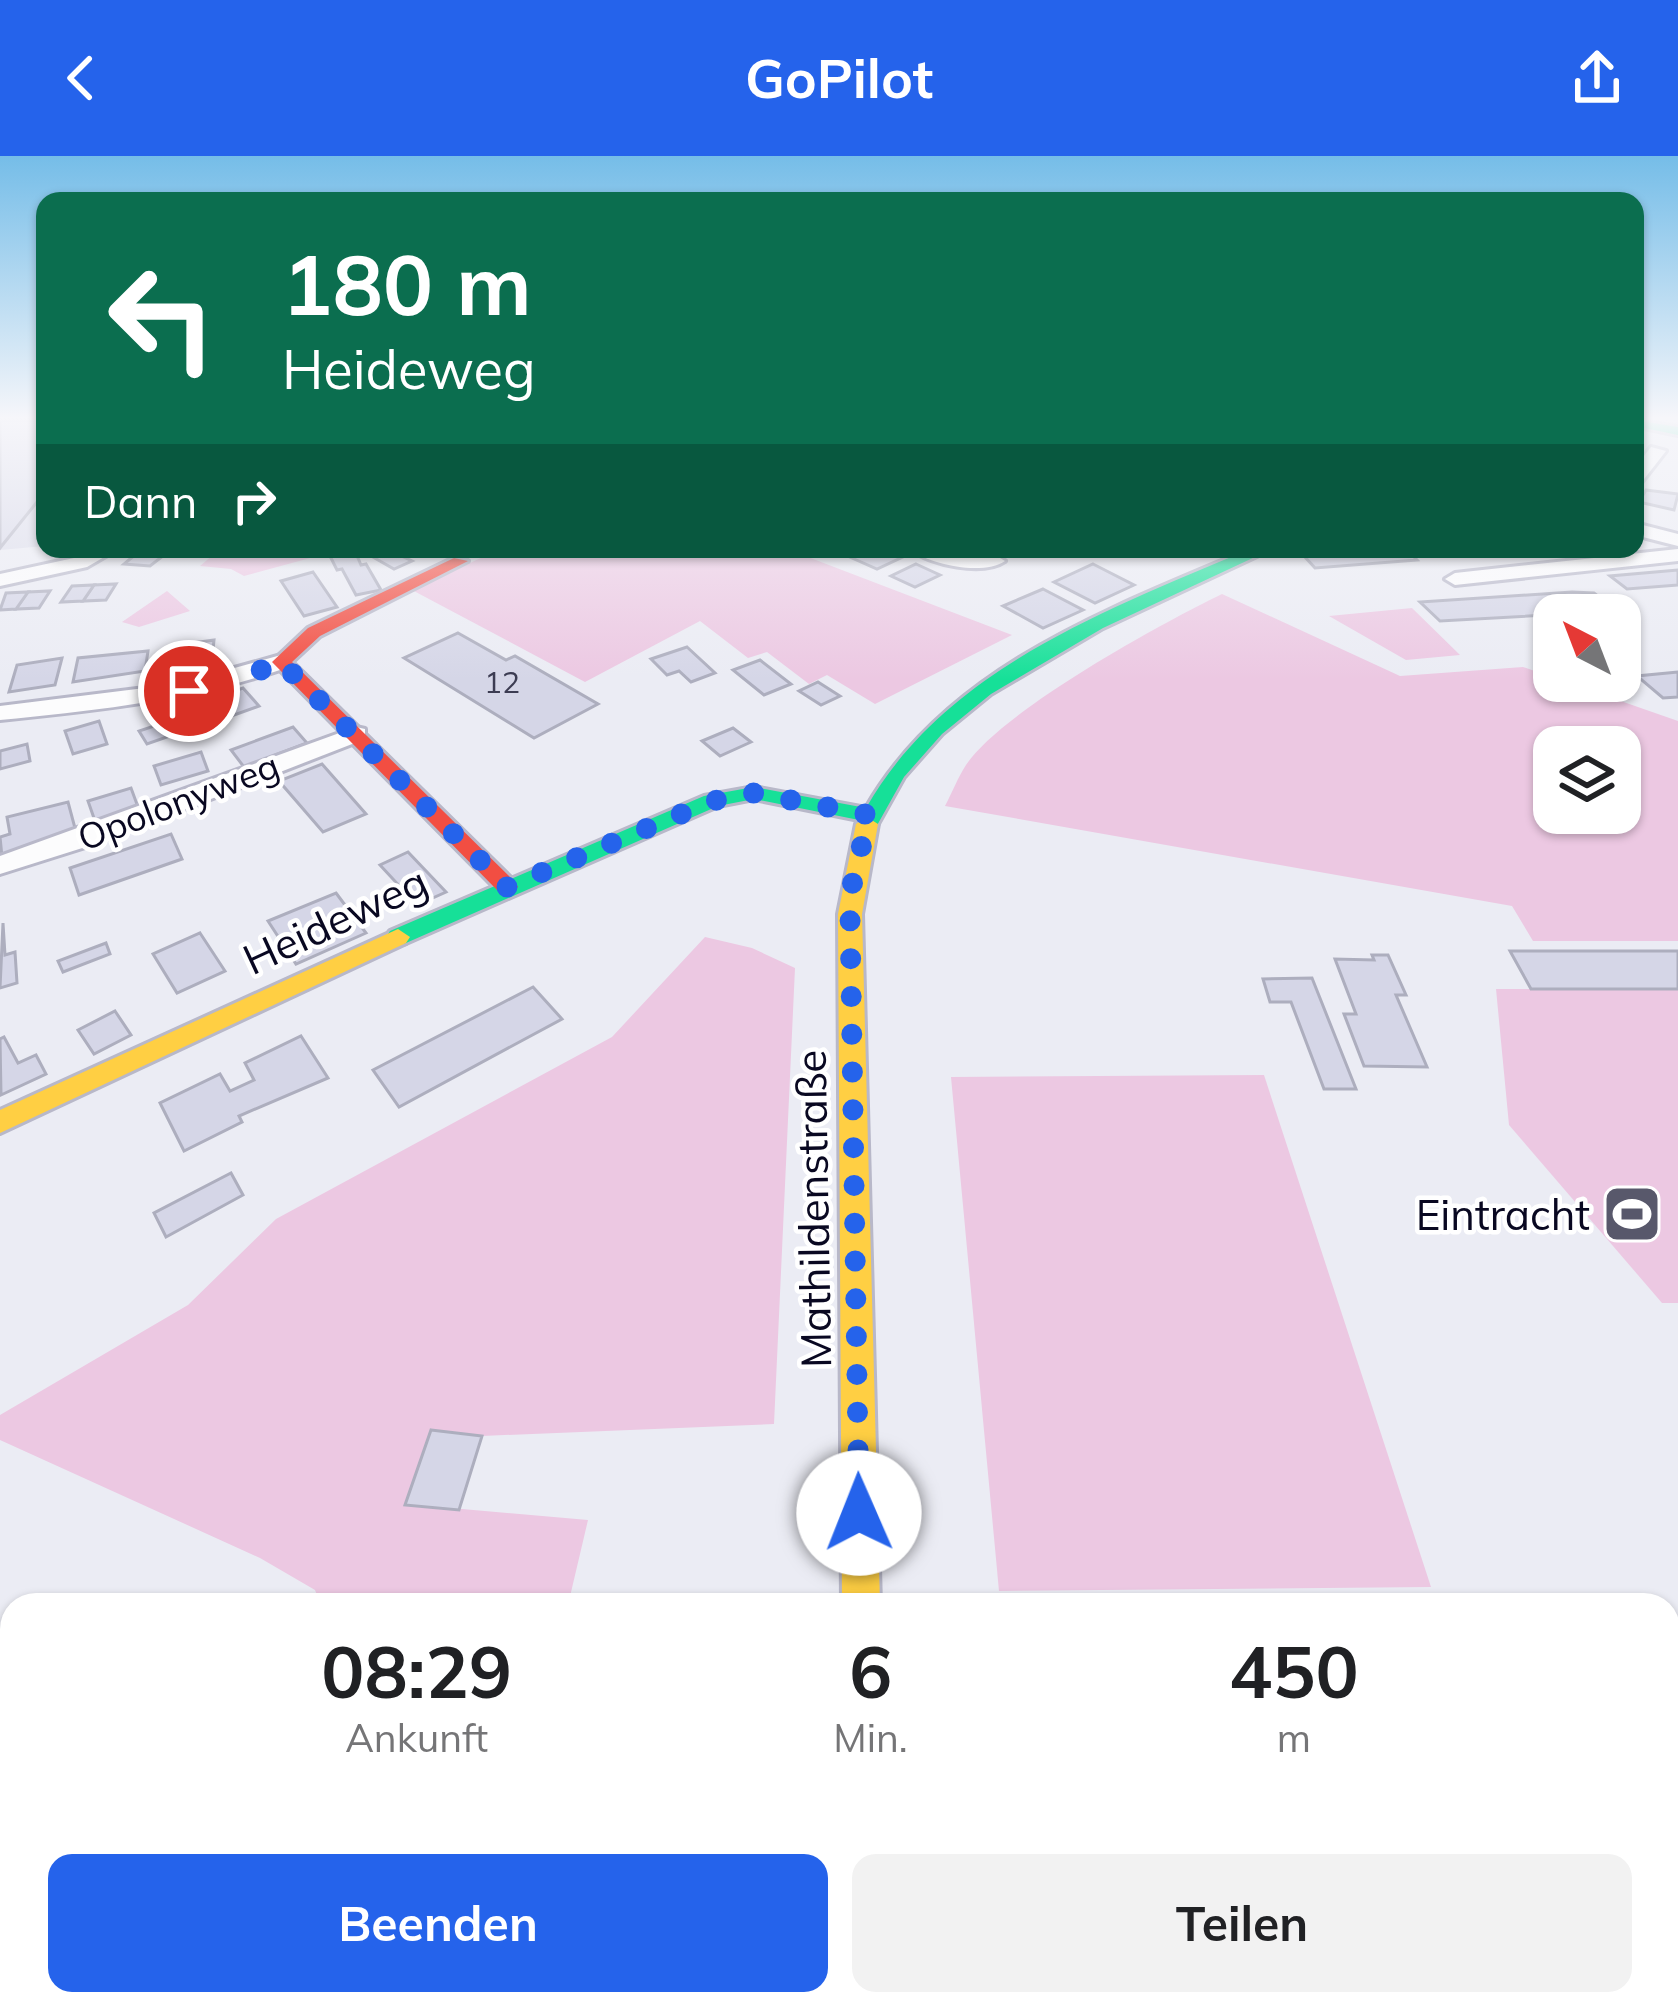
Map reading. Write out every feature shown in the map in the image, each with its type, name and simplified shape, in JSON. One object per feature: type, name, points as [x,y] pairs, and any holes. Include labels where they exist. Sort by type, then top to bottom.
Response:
[{"type":"street","points":[[1644,531],[1678,540]]},
{"type":"street","points":[[1455,579],[1678,555]]},
{"type":"street","points":[[0,580],[90,558]]},
{"type":"street","points":[[940,558],[995,561]]},
{"type":"street","points":[[870,815],[921,747],[953,714],[998,682],[1246,558]]},
{"type":"street","points":[[0,713],[226,684],[281,662],[314,632],[460,561]]},
{"type":"street","points":[[281,662],[507,887]]},
{"type":"street","name":"Opolonyweg","points":[[0,865],[85,838],[356,734]]},
{"type":"street","name":"Heideweg","points":[[0,1122],[652,823],[754,793],[870,815]]},
{"type":"street","name":"Mathildenstraße","points":[[861,1593],[850,914],[853,877],[870,815]]},
{"type":"shaded area","points":[[0,507],[36,507],[36,547],[0,550]]},
{"type":"shaded area","points":[[209,558],[310,558],[244,576],[231,569],[200,566]]},
{"type":"shaded area","points":[[481,558],[811,558],[1012,635],[875,704],[827,675],[809,684],[767,652],[748,658],[700,621],[585,682],[412,590]]},
{"type":"shaded area","points":[[167,591],[190,611],[139,627],[122,622]]},
{"type":"shaded area","points":[[1222,594],[1400,676],[1523,667],[1533,670],[1533,702],[1623,702],[1678,721],[1678,941],[1533,941],[1512,906],[945,806],[966,765],[985,743],[1046,695]]},
{"type":"shaded area","points":[[1412,608],[1460,655],[1406,660],[1329,616]]},
{"type":"shaded area","points":[[705,937],[752,948],[795,968],[774,1424],[482,1436],[431,1430],[406,1504],[588,1520],[571,1593],[316,1593],[260,1558],[0,1440],[0,1415],[188,1305],[276,1219],[612,1037]]},
{"type":"shaded area","name":"Eintracht","points":[[1496,989],[1678,989],[1678,1303],[1662,1303],[1509,1125]]},
{"type":"shaded area","points":[[1264,1075],[1431,1587],[999,1591],[951,1077]]},
{"type":"building","points":[[0,507],[33,507],[0,548]]},
{"type":"building","points":[[131,558],[160,558],[150,566],[124,564]]},
{"type":"building","points":[[331,558],[358,558],[381,590],[356,595],[342,569],[337,570]]},
{"type":"building","points":[[375,558],[412,561],[394,569]]},
{"type":"building","points":[[852,558],[901,558],[877,569]]},
{"type":"building","points":[[1306,558],[1417,560],[1315,568]]},
{"type":"building","points":[[916,564],[940,575],[915,587],[891,576]]},
{"type":"building","points":[[1093,564],[1134,585],[1095,603],[1054,582]]},
{"type":"building","points":[[1678,570],[1678,585],[1627,589],[1610,576]]},
{"type":"building","points":[[313,572],[337,607],[304,616],[281,581]]},
{"type":"building","points":[[116,584],[106,600],[83,601],[94,585]]},
{"type":"building","points":[[94,585],[83,601],[61,602],[72,586]]},
{"type":"building","points":[[1043,589],[1083,610],[1043,628],[1003,606]]},
{"type":"building","points":[[50,591],[39,608],[16,609],[28,592]]},
{"type":"building","points":[[28,592],[16,609],[0,610],[6,593]]},
{"type":"building","points":[[1533,595],[1533,616],[1440,621],[1420,602]]},
{"type":"building","points":[[458,633],[506,660],[515,656],[598,704],[534,738],[404,658]]},
{"type":"building","points":[[214,640],[212,660],[175,666],[177,645]]},
{"type":"building","points":[[687,647],[715,673],[691,682],[679,671],[667,675],[651,659]]},
{"type":"building","points":[[148,651],[145,671],[73,682],[78,658]]},
{"type":"building","points":[[62,658],[55,685],[9,692],[17,665]]},
{"type":"building","points":[[760,660],[791,684],[764,695],[733,670]]},
{"type":"building","points":[[1678,672],[1678,697],[1663,698],[1641,676]]},
{"type":"building","points":[[818,682],[840,696],[821,705],[799,691]]},
{"type":"building","points":[[243,688],[259,706],[212,723],[197,704]]},
{"type":"building","points":[[175,719],[184,731],[147,744],[139,731]]},
{"type":"building","points":[[99,721],[107,744],[73,754],[65,731]]},
{"type":"building","points":[[293,727],[307,743],[244,767],[231,750]]},
{"type":"building","points":[[733,728],[751,742],[720,756],[702,741]]},
{"type":"building","points":[[27,744],[30,761],[0,769],[0,751]]},
{"type":"building","points":[[201,752],[208,771],[161,785],[154,766]]},
{"type":"building","points":[[322,764],[366,814],[323,832],[279,781]]},
{"type":"building","points":[[131,788],[138,807],[95,821],[88,801]]},
{"type":"building","points":[[68,802],[75,828],[2,857],[0,837],[10,834],[7,817]]},
{"type":"building","points":[[171,834],[182,859],[79,895],[70,868]]},
{"type":"building","points":[[408,852],[446,892],[417,905],[380,865]]},
{"type":"building","points":[[336,893],[366,933],[296,964],[268,921]]},
{"type":"building","points":[[3,923],[5,955],[15,952],[17,983],[0,988]]},
{"type":"building","points":[[200,933],[225,971],[177,993],[153,954]]},
{"type":"building","points":[[106,943],[110,954],[63,972],[58,961]]},
{"type":"building","points":[[1510,951],[1678,951],[1678,989],[1531,989]]},
{"type":"building","points":[[1372,955],[1388,955],[1406,995],[1396,995],[1427,1067],[1364,1066],[1344,1014],[1356,1014],[1335,959],[1374,960]]},
{"type":"building","points":[[1312,978],[1356,1089],[1324,1089],[1291,1002],[1270,1002],[1263,979]]},
{"type":"building","points":[[533,987],[562,1019],[399,1107],[373,1070]]},
{"type":"building","points":[[115,1011],[131,1035],[94,1054],[78,1030]]},
{"type":"building","points":[[301,1036],[328,1078],[239,1116],[242,1122],[184,1151],[160,1103],[220,1074],[230,1091],[254,1080],[245,1063]]},
{"type":"building","points":[[4,1037],[18,1063],[36,1055],[46,1074],[1,1095],[0,1039]]},
{"type":"building","points":[[231,1173],[243,1195],[166,1237],[154,1213]]},
{"type":"building","points":[[431,1430],[482,1436],[459,1510],[405,1505]]},
{"type":"traffic: fast","points":[[867,824],[895,774],[935,730],[984,690],[1097,624],[1243,558]]},
{"type":"traffic: fast","points":[[398,937],[712,801],[754,793],[870,815]]},
{"type":"traffic: slow","points":[[861,1593],[850,914],[867,824]]},
{"type":"traffic: slow","points":[[0,1122],[398,937]]},
{"type":"traffic: jam","points":[[460,561],[314,632],[281,662],[507,887]]},
{"type":"place","name":"Eintracht","points":[[1632,1214]]},
{"type":"route","points":[[189,691],[226,684],[281,662],[507,887],[712,801],[754,793],[870,815],[853,877],[850,914],[859,1513]]}]
